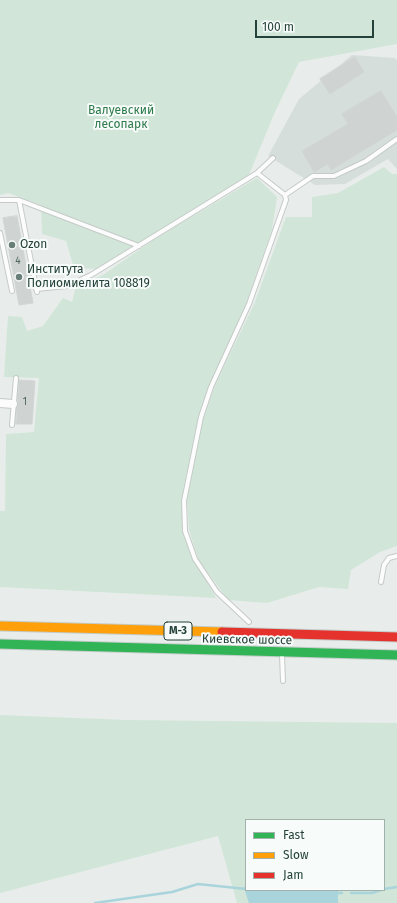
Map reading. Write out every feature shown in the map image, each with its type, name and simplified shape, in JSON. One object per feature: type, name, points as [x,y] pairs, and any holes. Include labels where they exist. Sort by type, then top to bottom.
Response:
[{"type":"highway","name":"Киевское шоссе","points":[[0,626],[397,636]]},
{"type":"highway","name":"Киевское шоссе","points":[[0,644],[397,655]]},
{"type":"street","points":[[0,403],[13,404]]},
{"type":"lane","points":[[285,195],[313,176],[334,176],[366,161],[397,139]]},
{"type":"lane","points":[[19,200],[37,291],[67,286],[90,275],[257,173],[273,158]]},
{"type":"lane","points":[[249,622],[217,592],[195,559],[185,532],[184,501],[201,417],[211,387],[249,304],[286,200],[285,195],[257,173]]},
{"type":"lane","points":[[0,200],[19,200],[139,246]]},
{"type":"lane","points":[[0,234],[12,291]]},
{"type":"lane","points":[[12,425],[16,378]]},
{"type":"lane","points":[[381,582],[384,565],[389,558],[397,556]]},
{"type":"lane","points":[[282,653],[284,681]]},
{"type":"shaded area","points":[[352,55],[395,58],[397,60],[397,169],[388,159],[345,184],[315,185],[268,156],[299,99]]},
{"type":"green space","name":"Валуевский лесопарк","points":[[0,0],[397,0],[397,44],[299,62],[274,114],[249,175],[100,269],[74,268],[66,241],[42,234],[41,205],[8,193],[0,195]]},
{"type":"green space","points":[[384,167],[392,174],[397,174],[397,546],[380,552],[351,570],[348,589],[319,587],[267,603],[228,600],[198,559],[189,530],[187,499],[202,421],[216,383],[255,302],[286,217],[312,217],[312,197],[338,193]]},
{"type":"green space","points":[[257,178],[277,197],[272,230],[244,310],[210,384],[198,419],[183,499],[184,531],[193,557],[216,598],[0,587],[0,511],[5,511],[6,434],[34,432],[39,378],[4,377],[8,316],[22,317],[27,331],[43,326],[63,298],[72,302],[76,286],[103,275],[156,238]]},
{"type":"green space","points":[[0,715],[127,720],[397,723],[397,903],[237,903],[218,836],[0,893]]},
{"type":"water","points":[[245,891],[338,891],[338,903],[249,903]]},
{"type":"building","points":[[355,57],[364,72],[330,94],[320,79]]},
{"type":"building","points":[[381,91],[397,117],[397,130],[331,170],[328,164],[314,172],[302,151],[348,124],[342,114]]},
{"type":"building","points":[[17,216],[33,303],[19,305],[3,218]]},
{"type":"building","points":[[19,380],[35,381],[32,424],[16,424]]},
{"type":"waterway","points":[[95,903],[172,892],[198,884],[245,889]]},
{"type":"waterway","points":[[385,889],[397,887]]},
{"type":"waterway","points":[[351,893],[372,893],[378,891]]},
{"type":"waterway","points":[[336,893],[342,893]]},
{"type":"traffic: fast","points":[[0,644],[397,655]]},
{"type":"traffic: slow","points":[[0,626],[222,632]]},
{"type":"traffic: jam","points":[[222,632],[397,637]]},
{"type":"place","name":"Ozon","points":[[12,245]]},
{"type":"place","name":"Института Полиомиелита 108819","points":[[19,277]]}]
